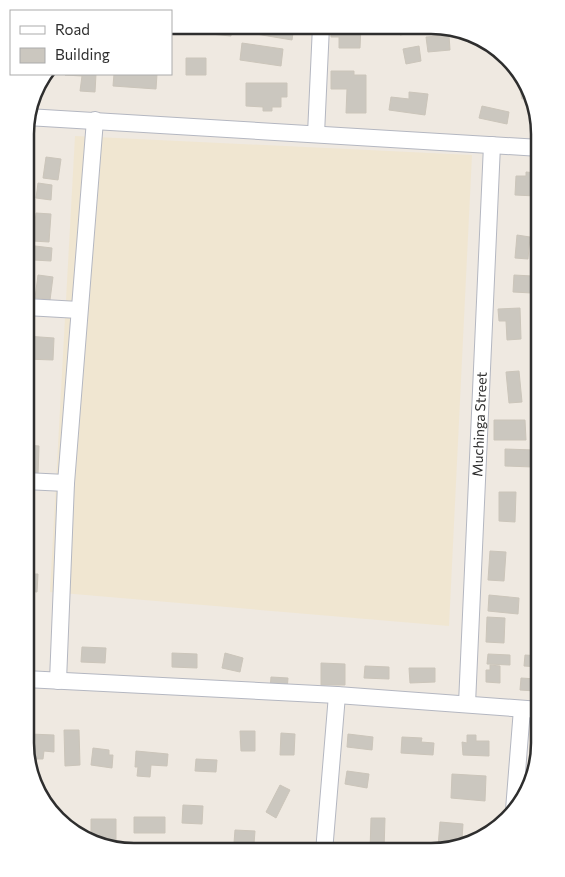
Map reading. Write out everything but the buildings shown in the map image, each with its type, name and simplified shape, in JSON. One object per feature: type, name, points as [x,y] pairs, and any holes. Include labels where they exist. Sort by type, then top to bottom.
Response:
[{"type":"street","points":[[316,134],[321,34]]},
{"type":"street","points":[[35,117],[531,147]]},
{"type":"street","points":[[58,681],[66,483],[95,120]]},
{"type":"street","name":"Muchinga Street","points":[[467,704],[492,145]]},
{"type":"street","points":[[34,307],[79,310]]},
{"type":"street","points":[[34,481],[66,483]]},
{"type":"street","points":[[34,680],[337,695],[531,710]]},
{"type":"street","points":[[325,843],[337,695]]},
{"type":"street","points":[[515,797],[522,709]]},
{"type":"shaded area","points":[[75,136],[472,155],[449,626],[50,592]]}]
